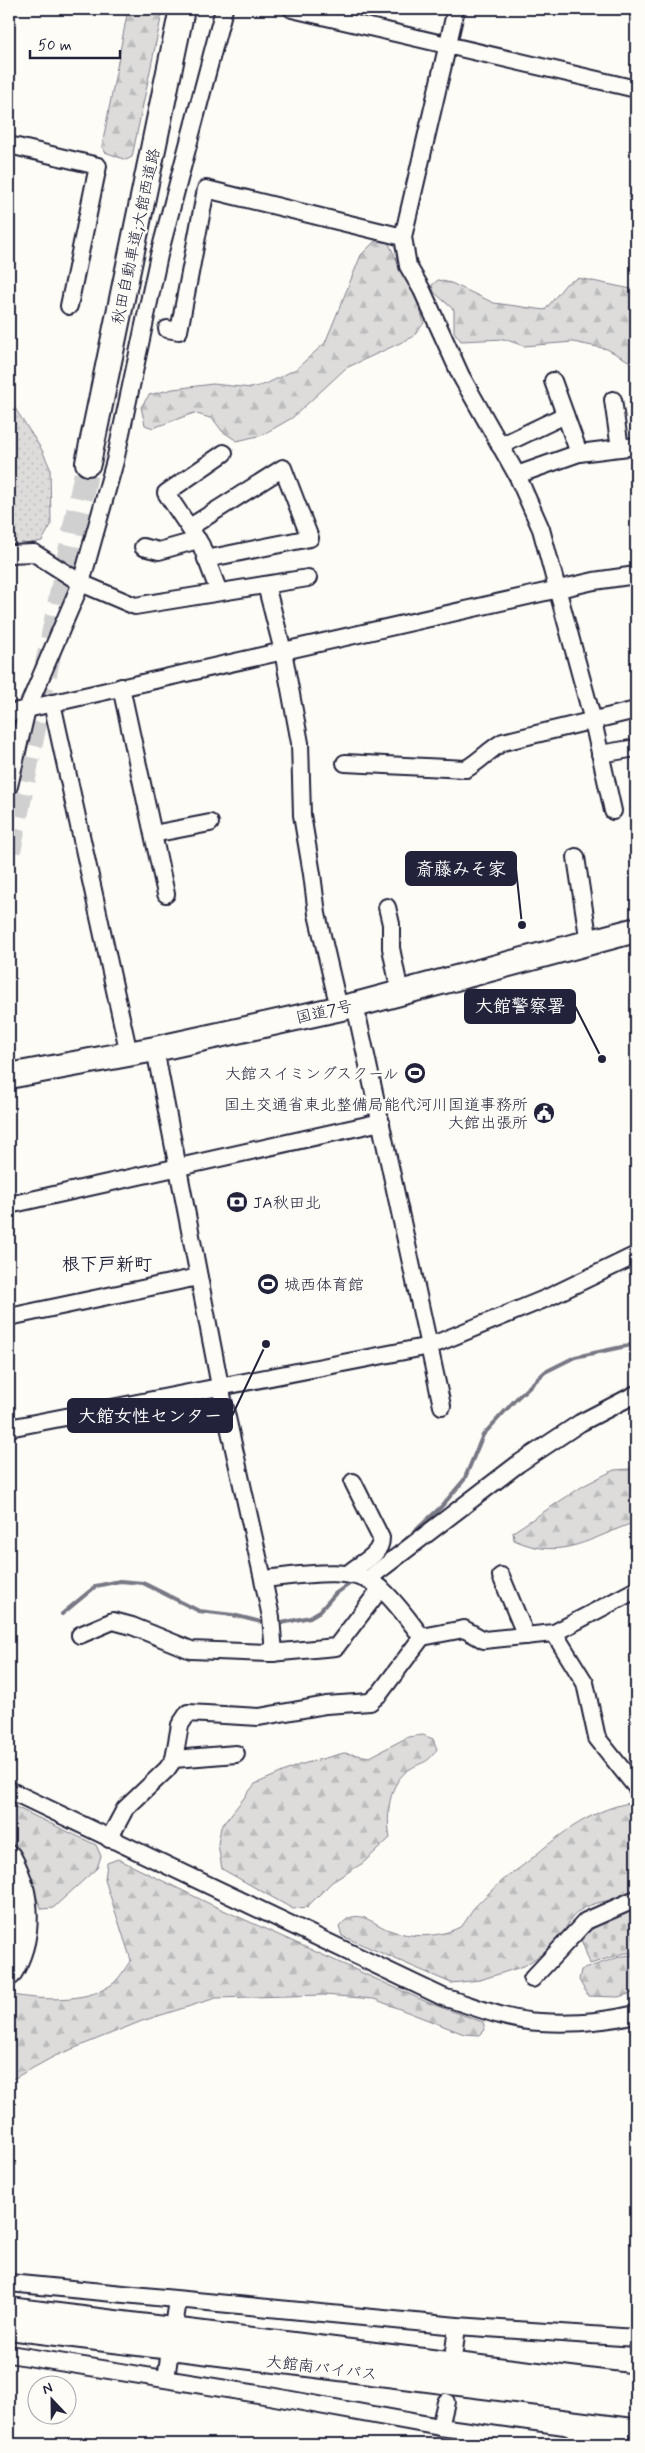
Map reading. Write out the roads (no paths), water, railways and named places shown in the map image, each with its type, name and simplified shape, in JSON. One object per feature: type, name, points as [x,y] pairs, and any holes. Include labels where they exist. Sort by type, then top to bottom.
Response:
[{"type":"highway","name":"秋田自動車道;大館西道路","points":[[88,463],[182,9]]},
{"type":"highway","name":"国道7号","points":[[9,1076],[155,1049],[347,1007],[636,930]]},
{"type":"highway","points":[[9,1858],[22,1893],[25,1924],[18,1954],[9,1973]]},
{"type":"highway","points":[[9,1898],[11,1912],[9,1934]]},
{"type":"highway","name":"大館南バイパス","points":[[9,2310],[485,2378],[636,2405]]},
{"type":"highway","name":"大館南バイパス","points":[[9,2327],[485,2378],[636,2388]]},
{"type":"highway","points":[[485,2378],[568,2376],[636,2378]]},
{"type":"highway","points":[[485,2378],[636,2413]]},
{"type":"street","points":[[9,786],[27,709],[81,583],[115,461],[159,255],[224,9]]},
{"type":"street","points":[[292,9],[636,89]]},
{"type":"street","points":[[456,9],[404,237],[408,266],[422,290],[461,376],[516,475],[541,529],[593,721],[613,812]]},
{"type":"street","points":[[9,145],[98,166],[69,306]]},
{"type":"street","points":[[168,329],[179,331],[206,189],[404,237]]},
{"type":"street","points":[[553,381],[579,453]]},
{"type":"street","points":[[613,400],[620,448]]},
{"type":"street","points":[[500,446],[565,415]]},
{"type":"street","points":[[516,475],[579,453],[636,446]]},
{"type":"street","points":[[218,592],[206,559],[194,534],[168,499],[166,493],[224,453]]},
{"type":"street","points":[[144,547],[158,551],[194,534],[283,468],[310,538],[206,559]]},
{"type":"street","points":[[9,554],[34,553],[81,583],[135,606],[308,578]]},
{"type":"street","points":[[9,713],[556,589],[636,575]]},
{"type":"street","points":[[266,584],[284,651],[300,743],[302,814],[317,914],[382,1122],[442,1406]]},
{"type":"street","points":[[121,687],[166,894]]},
{"type":"street","points":[[52,703],[129,1054]]},
{"type":"street","points":[[345,763],[466,769],[480,762],[490,750],[503,742],[636,710]]},
{"type":"street","points":[[600,754],[636,748]]},
{"type":"street","points":[[153,834],[210,823]]},
{"type":"street","points":[[576,857],[590,943]]},
{"type":"street","points":[[386,908],[390,915],[391,948],[400,993]]},
{"type":"street","points":[[155,1049],[220,1386],[271,1618],[274,1653]]},
{"type":"street","points":[[9,1205],[382,1122]]},
{"type":"street","points":[[9,1428],[430,1346],[547,1298],[636,1255]]},
{"type":"street","points":[[9,1317],[198,1277]]},
{"type":"street","points":[[80,1635],[113,1621],[132,1626],[191,1650],[274,1653],[336,1647],[374,1584],[518,1464],[580,1423],[636,1394]]},
{"type":"street","points":[[349,1573],[378,1552],[381,1546],[381,1538],[353,1482]]},
{"type":"street","points":[[263,1578],[349,1573],[374,1584],[422,1637]]},
{"type":"street","points":[[501,1576],[526,1636]]},
{"type":"street","points":[[110,1839],[125,1809],[168,1769],[174,1759],[180,1724],[188,1713],[260,1717],[326,1705],[370,1702],[380,1693],[422,1637],[464,1629],[484,1640],[554,1633],[636,1590]]},
{"type":"street","points":[[554,1633],[585,1683],[597,1738],[636,1787]]},
{"type":"street","points":[[174,1759],[236,1754]]},
{"type":"street","points":[[9,1790],[444,1997],[517,2018],[540,2022],[636,2014]]},
{"type":"street","points":[[532,1979],[586,1921],[636,1899]]},
{"type":"street","points":[[9,2283],[457,2326],[636,2338]]},
{"type":"street","points":[[175,2320],[178,2300]]},
{"type":"street","points":[[454,2350],[457,2326]]},
{"type":"street","points":[[9,2354],[440,2426],[562,2444]]},
{"type":"street","points":[[166,2379],[169,2357]]},
{"type":"street","points":[[440,2426],[446,2402]]},
{"type":"waterway","points":[[400,1545],[441,1507],[464,1480],[483,1435],[517,1398],[545,1372],[575,1357],[636,1344]]},
{"type":"waterway","points":[[62,1614],[96,1586],[120,1581],[143,1583],[199,1611],[233,1615],[261,1622]]},
{"type":"waterway","points":[[277,1624],[310,1617],[320,1611],[335,1594],[352,1582]]},
{"type":"tunnel","points":[[9,851],[88,463]]},
{"type":"place","name":"斎藤みそ家","points":[[522,925]]},
{"type":"place","name":"大館警察署","points":[[602,1059]]},
{"type":"place","name":"大館スイミングスクール","points":[[415,1073]]},
{"type":"place","name":"国土交通省東北整備局能代河川国道事務所 大館出張所","points":[[544,1113]]},
{"type":"place","name":"JA秋田北","points":[[237,1202]]},
{"type":"place","name":"城西体育館","points":[[268,1284]]},
{"type":"place","name":"大館女性センター","points":[[266,1344]]},
{"type":"district","name":"根下戸新町","points":[[107,1264]]}]
